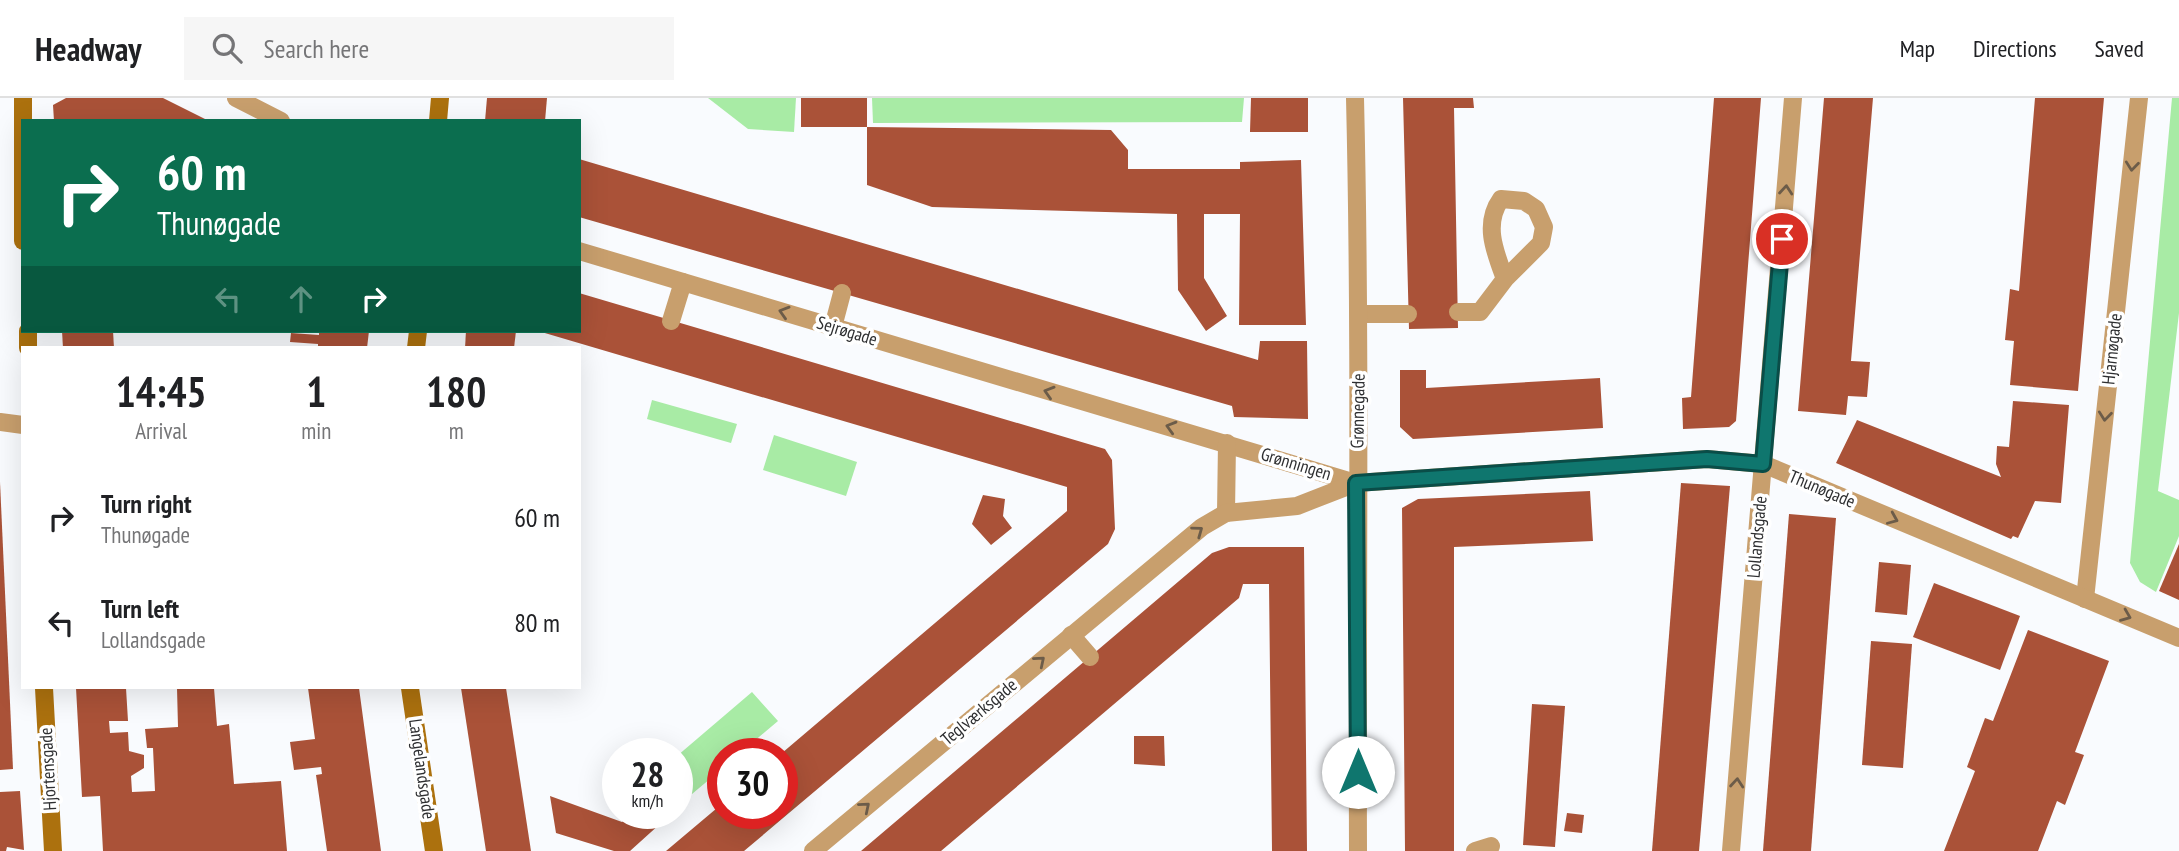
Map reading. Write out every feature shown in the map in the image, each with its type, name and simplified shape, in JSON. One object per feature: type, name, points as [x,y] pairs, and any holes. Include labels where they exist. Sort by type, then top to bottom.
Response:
[{"type":"street","points":[[23,98],[23,119]]},
{"type":"street","points":[[236,98],[277,119]]},
{"type":"street","points":[[438,119],[440,98]]},
{"type":"street","name":"Grønnegade","points":[[1355,98],[1360,314],[1356,483],[1358,851]]},
{"type":"street","name":"Lollandsgade","points":[[1731,851],[1793,98]]},
{"type":"street","name":"Hjarnøgade","points":[[2085,599],[2139,98]]},
{"type":"street","name":"Sejrøgade","points":[[581,252],[1114,411]]},
{"type":"street","points":[[1458,312],[1480,312],[1505,279]]},
{"type":"street","points":[[671,321],[684,282]]},
{"type":"street","points":[[833,327],[842,293]]},
{"type":"street","points":[[1360,314],[1408,314]]},
{"type":"street","name":"Grønningen","points":[[1114,411],[1356,483]]},
{"type":"street","points":[[0,422],[21,425]]},
{"type":"street","points":[[1226,513],[1227,443]]},
{"type":"street","name":"Thunøgade","points":[[1356,483],[1707,459],[1763,464],[2179,638]]},
{"type":"street","name":"Grønningen","points":[[1144,573],[1202,527],[1226,513],[1297,506],[1356,483]]},
{"type":"street","name":"Teglværksgade","points":[[813,851],[1144,573]]},
{"type":"street","points":[[1071,635],[1090,656]]},
{"type":"street","name":"Hjortensgade","points":[[44,689],[53,851]]},
{"type":"street","name":"Langelandsgade","points":[[410,689],[434,851]]},
{"type":"green space","points":[[708,98],[796,98],[794,132],[748,129]]},
{"type":"green space","points":[[872,98],[1244,98],[1242,122],[873,123]]},
{"type":"green space","points":[[2172,98],[2179,98],[2179,313],[2158,491],[2179,500],[2179,536],[2156,592],[2140,582],[2130,563]]},
{"type":"green space","points":[[652,400],[737,424],[731,443],[647,419]]},
{"type":"green space","points":[[774,435],[857,462],[846,496],[763,470]]},
{"type":"green space","points":[[752,692],[778,721],[758,738],[707,738],[707,781],[693,793],[693,742]]},
{"type":"building","points":[[66,98],[163,98],[205,119],[54,119],[53,105]]},
{"type":"building","points":[[487,98],[547,98],[545,119],[485,119]]},
{"type":"building","points":[[801,98],[867,98],[867,127],[801,127]]},
{"type":"building","points":[[1251,98],[1308,98],[1308,132],[1250,132]]},
{"type":"building","points":[[1403,98],[1473,98],[1474,108],[1454,108],[1458,328],[1409,329]]},
{"type":"building","points":[[1714,98],[1761,98],[1736,421],[1729,427],[1683,429],[1682,398],[1691,397]]},
{"type":"building","points":[[1824,98],[1873,98],[1851,361],[1870,362],[1867,397],[1848,396],[1846,415],[1798,411]]},
{"type":"building","points":[[2035,98],[2104,98],[2078,391],[2010,385],[2014,341],[2005,340],[2010,289],[2019,291]]},
{"type":"building","points":[[867,127],[1111,130],[1128,150],[1128,169],[1240,169],[1240,162],[1301,160],[1306,325],[1239,325],[1240,214],[1204,214],[1204,278],[1227,316],[1206,331],[1178,290],[1177,214],[932,207],[867,185]]},
{"type":"building","points":[[581,160],[1258,360],[1260,341],[1307,341],[1308,419],[1234,417],[1232,406],[581,218]]},
{"type":"building","points":[[581,294],[1105,449],[1112,460],[1115,529],[1108,544],[798,805],[798,739],[1067,511],[1067,487],[545,333],[581,333]]},
{"type":"building","points":[[62,333],[113,333],[114,346],[63,346]]},
{"type":"building","points":[[291,333],[369,333],[367,346],[318,346],[290,342]]},
{"type":"building","points":[[466,333],[516,333],[514,346],[465,346]]},
{"type":"building","points":[[1400,370],[1426,370],[1426,388],[1600,378],[1603,428],[1413,439],[1400,427]]},
{"type":"building","points":[[2013,401],[2069,405],[2061,503],[2035,501],[2018,538],[2013,536],[2011,539],[1836,463],[1857,420],[2001,477],[1996,464],[1997,446],[2009,447]]},
{"type":"building","points":[[0,482],[13,769],[0,770]]},
{"type":"building","points":[[1681,483],[1730,486],[1699,851],[1652,851]]},
{"type":"building","points":[[1590,491],[1593,541],[1454,547],[1454,851],[1405,851],[1402,508],[1418,499]]},
{"type":"building","points":[[983,495],[1005,499],[1003,516],[1012,528],[991,545],[972,524]]},
{"type":"building","points":[[1789,514],[1836,518],[1811,851],[1763,851]]},
{"type":"building","points":[[2179,544],[2179,600],[2159,591]]},
{"type":"building","points":[[1229,547],[1304,547],[1307,851],[1272,851],[1269,584],[1243,584],[1239,598],[941,851],[861,851],[1212,553]]},
{"type":"building","points":[[1879,562],[1911,565],[1907,615],[1875,612]]},
{"type":"building","points":[[1934,583],[2020,616],[2000,670],[1913,637]]},
{"type":"building","points":[[2028,630],[2109,661],[2075,752],[2084,755],[2065,805],[2057,801],[2038,851],[1944,851],[1975,771],[1967,767],[1985,718],[1993,721]]},
{"type":"building","points":[[1871,641],[1912,644],[1903,768],[1862,765]]},
{"type":"building","points":[[76,689],[126,689],[128,721],[109,721],[110,733],[128,732],[129,751],[144,755],[144,768],[131,776],[132,792],[155,791],[153,748],[147,748],[145,729],[178,727],[177,689],[214,689],[217,726],[229,724],[234,784],[281,781],[287,851],[103,851],[100,796],[82,797]]},
{"type":"building","points":[[308,689],[359,689],[381,851],[327,851],[316,775],[322,774],[321,767],[294,770],[290,742],[315,739]]},
{"type":"building","points":[[461,689],[506,689],[531,851],[486,851]]},
{"type":"building","points":[[1532,704],[1565,706],[1555,847],[1523,845]]},
{"type":"building","points":[[1134,736],[1164,736],[1165,766],[1134,764]]},
{"type":"building","points":[[20,791],[24,850],[7,847],[6,851],[0,851],[0,792]]},
{"type":"building","points":[[550,796],[602,815],[602,829],[654,829],[630,851],[614,851],[556,833]]},
{"type":"building","points":[[1567,813],[1584,815],[1582,833],[1564,831]]},
{"type":"building","points":[[707,816],[707,829],[770,829],[744,851],[666,851]]},
{"type":"route","points":[[1358,772],[1356,483],[1707,459],[1763,464],[1782,239]]}]
